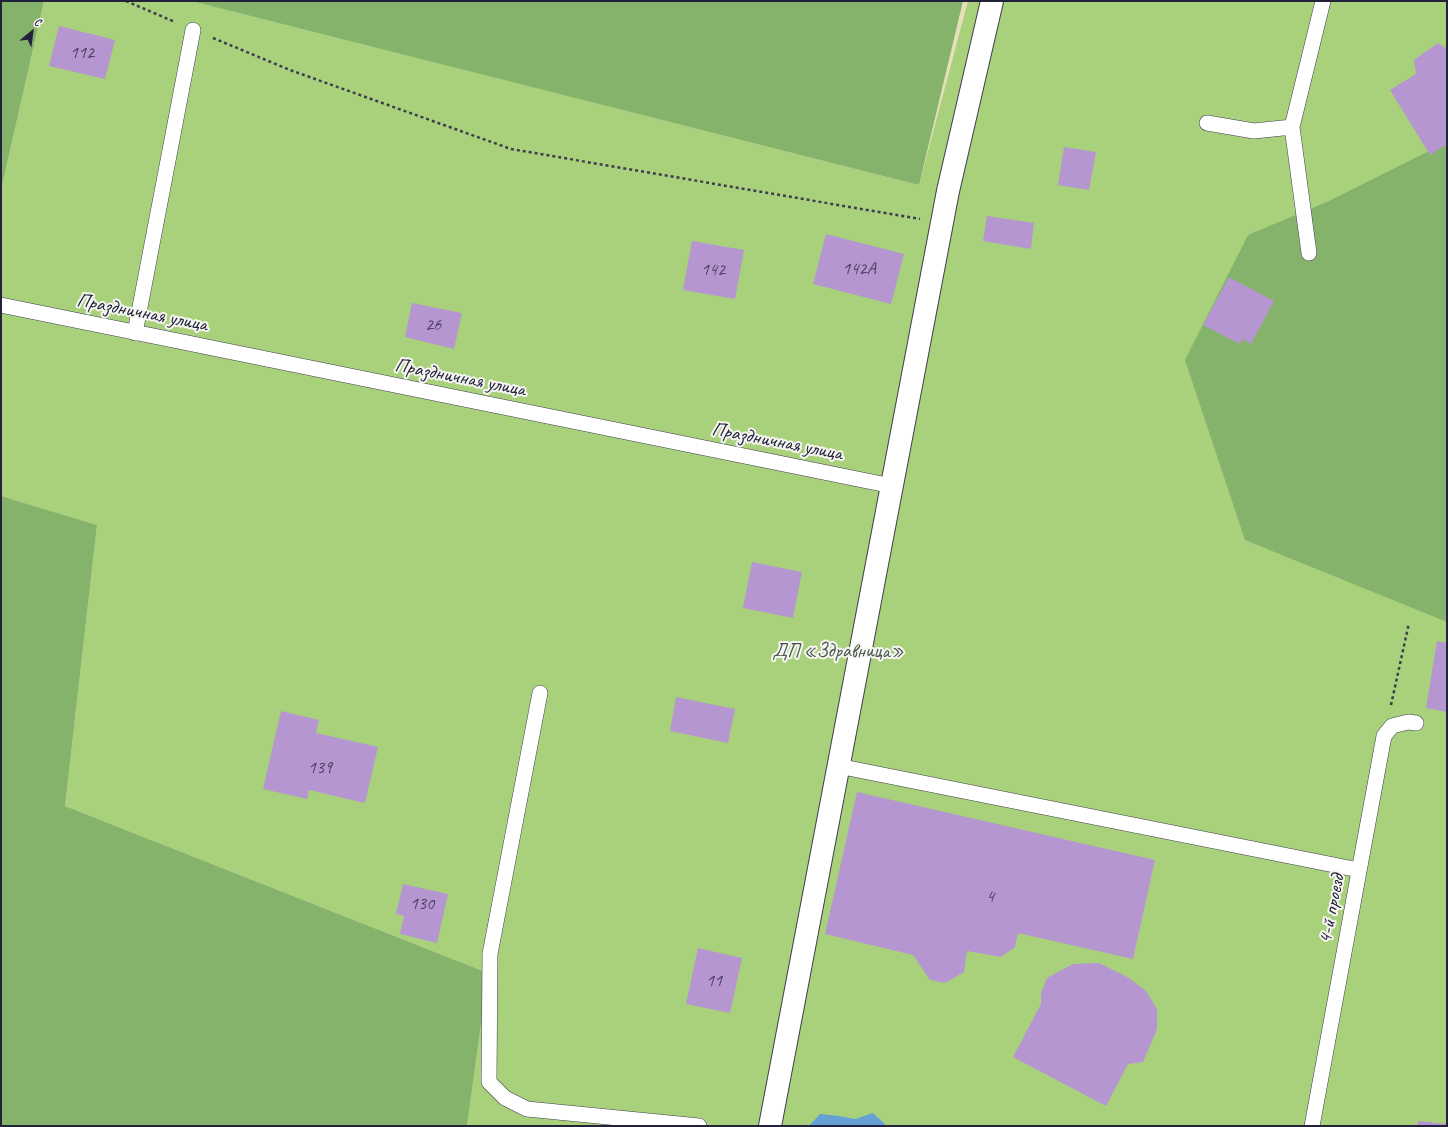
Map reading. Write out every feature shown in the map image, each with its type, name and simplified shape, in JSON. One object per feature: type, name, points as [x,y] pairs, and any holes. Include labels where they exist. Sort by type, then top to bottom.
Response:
[{"type":"street","points":[[770,1126],[948,191],[992,1]]},
{"type":"lane","points":[[1308,253],[1292,127],[1324,1]]},
{"type":"lane","points":[[135,332],[193,30]]},
{"type":"lane","points":[[1207,123],[1254,131],[1292,127]]},
{"type":"lane","name":"Праздничная улица","points":[[1,305],[892,486]]},
{"type":"lane","points":[[540,693],[490,954],[489,1082],[505,1098],[527,1109],[700,1126]]},
{"type":"lane","points":[[1384,736],[1392,726],[1408,722],[1416,722]]},
{"type":"lane","name":"4-й проезд","points":[[1312,1126],[1384,736]]},
{"type":"lane","points":[[838,766],[1359,870]]},
{"type":"path","points":[[126,1],[290,70],[511,149],[942,223]]},
{"type":"path","points":[[1384,736],[1409,623]]},
{"type":"green space","points":[[1,1],[44,1],[1,190]]},
{"type":"green space","name":"ДП «Здравница»","points":[[44,1],[191,1],[919,185],[968,1],[1447,1],[1447,1126],[467,1126],[488,973],[65,806],[97,525],[1,496],[1,190]]},
{"type":"green space","points":[[191,1],[963,1],[919,185]]},
{"type":"green space","points":[[1447,142],[1447,622],[1245,540],[1185,360],[1248,235],[1329,201]]},
{"type":"green space","points":[[1,496],[97,525],[65,806],[488,973],[467,1126],[1,1126]]},
{"type":"water","points":[[873,1113],[887,1126],[809,1126],[820,1114],[855,1119]]},
{"type":"building","points":[[59,26],[115,40],[105,79],[49,66]]},
{"type":"building","points":[[1438,43],[1447,49],[1447,144],[1430,155],[1390,90],[1416,74],[1414,60]]},
{"type":"building","points":[[1064,147],[1096,152],[1089,190],[1058,185]]},
{"type":"building","points":[[987,216],[1034,223],[1031,249],[983,241]]},
{"type":"building","points":[[826,234],[904,254],[891,304],[813,284]]},
{"type":"building","points":[[692,241],[744,250],[735,299],[683,290]]},
{"type":"building","points":[[1229,277],[1274,301],[1251,344],[1243,339],[1240,344],[1203,325]]},
{"type":"building","points":[[412,303],[462,313],[454,349],[405,337]]},
{"type":"building","points":[[752,562],[802,572],[793,618],[743,608]]},
{"type":"building","points":[[1437,641],[1447,643],[1447,712],[1426,708]]},
{"type":"building","points":[[676,697],[735,709],[728,743],[670,731]]},
{"type":"building","points":[[281,711],[319,720],[316,733],[378,747],[365,803],[309,790],[307,799],[263,789]]},
{"type":"building","points":[[857,792],[1155,860],[1133,959],[1018,933],[1015,947],[1001,957],[967,951],[964,972],[945,983],[930,980],[913,955],[825,934]]},
{"type":"building","points":[[403,884],[448,894],[437,943],[400,934],[404,916],[396,914]]},
{"type":"building","points":[[698,948],[742,958],[730,1013],[686,1004]]},
{"type":"building","points":[[1099,963],[1129,978],[1146,991],[1157,1009],[1157,1029],[1143,1062],[1128,1064],[1106,1106],[1013,1057],[1041,1004],[1041,993],[1047,978],[1073,964]]},
{"type":"building","points":[[1418,1121],[1447,1124],[1447,1126],[1417,1126]]}]
